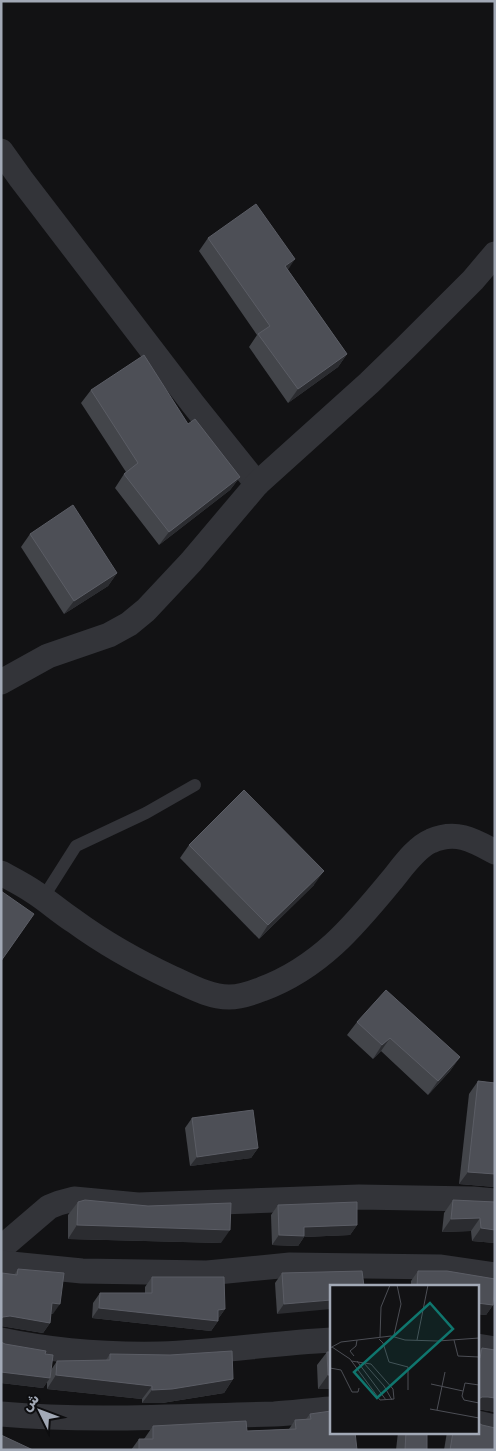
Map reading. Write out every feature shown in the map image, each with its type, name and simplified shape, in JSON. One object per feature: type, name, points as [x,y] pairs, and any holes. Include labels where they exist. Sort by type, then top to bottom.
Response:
[{"type":"street","points":[[1,151],[187,396],[257,484]]},
{"type":"street","points":[[1,682],[48,656],[109,635],[129,624],[146,610],[178,576],[257,484],[404,349],[473,280],[495,254]]},
{"type":"street","points":[[1,873],[43,898],[116,949],[192,987],[211,994],[229,997],[249,994],[269,987],[314,962],[342,938],[412,856],[429,841],[447,836],[457,836],[477,842],[495,852]]},
{"type":"street","points":[[1,1248],[49,1207],[59,1202],[74,1200],[138,1205],[359,1197],[455,1198],[495,1201]]},
{"type":"street","points":[[1,1263],[82,1271],[206,1273],[290,1265],[441,1267],[495,1275]]},
{"type":"street","points":[[1,1340],[53,1349],[124,1354],[205,1351],[330,1340]]},
{"type":"street","points":[[478,1346],[495,1350]]},
{"type":"street","points":[[1,1414],[56,1417],[161,1417],[276,1414],[330,1409]]},
{"type":"street","points":[[478,1423],[495,1427]]},
{"type":"lane","points":[[43,898],[76,846],[146,813],[195,785]]},
{"type":"building","points":[[256,204],[295,259],[285,266],[347,354],[298,389],[258,334],[270,326],[208,238]]},
{"type":"building","points":[[144,355],[188,424],[195,419],[240,477],[169,532],[124,474],[138,463],[91,390]]},
{"type":"building","points":[[73,505],[117,573],[74,601],[30,534]]},
{"type":"building","points":[[244,790],[324,871],[268,925],[189,845]]},
{"type":"building","points":[[1,891],[34,914],[1,961]]},
{"type":"building","points":[[386,990],[460,1057],[438,1081],[390,1038],[382,1045],[357,1022]]},
{"type":"building","points":[[478,1081],[495,1083],[495,1174],[468,1172]]},
{"type":"building","points":[[253,1110],[258,1148],[197,1157],[192,1118]]},
{"type":"building","points":[[85,1200],[148,1206],[231,1203],[230,1230],[77,1225],[78,1202]]},
{"type":"building","points":[[453,1200],[495,1202],[495,1230],[481,1228],[480,1218],[451,1219]]},
{"type":"building","points":[[357,1202],[357,1225],[304,1227],[304,1236],[279,1235],[278,1205]]},
{"type":"building","points":[[18,1269],[64,1273],[60,1304],[52,1303],[50,1323],[10,1316],[1,1318],[2,1273],[17,1275]]},
{"type":"building","points":[[362,1271],[364,1285],[330,1285],[330,1300],[284,1304],[282,1273]]},
{"type":"building","points":[[418,1271],[447,1271],[495,1279],[493,1305],[478,1303],[478,1285],[417,1285]]},
{"type":"building","points":[[152,1277],[224,1277],[225,1309],[218,1310],[218,1321],[99,1308],[100,1293],[152,1293]]},
{"type":"building","points":[[1,1342],[46,1351],[45,1354],[53,1355],[50,1378],[1,1372]]},
{"type":"building","points":[[482,1348],[495,1350],[495,1398],[482,1397],[478,1399],[478,1358],[480,1358]]},
{"type":"building","points":[[232,1351],[233,1379],[172,1389],[152,1390],[152,1386],[56,1375],[57,1361],[110,1360],[110,1354],[170,1355]]},
{"type":"building","points":[[327,1352],[330,1352],[330,1375],[328,1375]]},
{"type":"building","points":[[330,1411],[330,1434],[355,1434],[357,1450],[139,1450],[139,1439],[153,1439],[153,1426],[246,1421],[247,1431],[296,1429],[295,1420],[311,1419],[310,1414]]},
{"type":"building","points":[[478,1423],[495,1428],[495,1450],[450,1450],[453,1434],[478,1434]]},
{"type":"building","points":[[406,1434],[427,1434],[427,1450],[405,1450]]},
{"type":"building","points":[[1,1435],[33,1450],[1,1450]]}]
